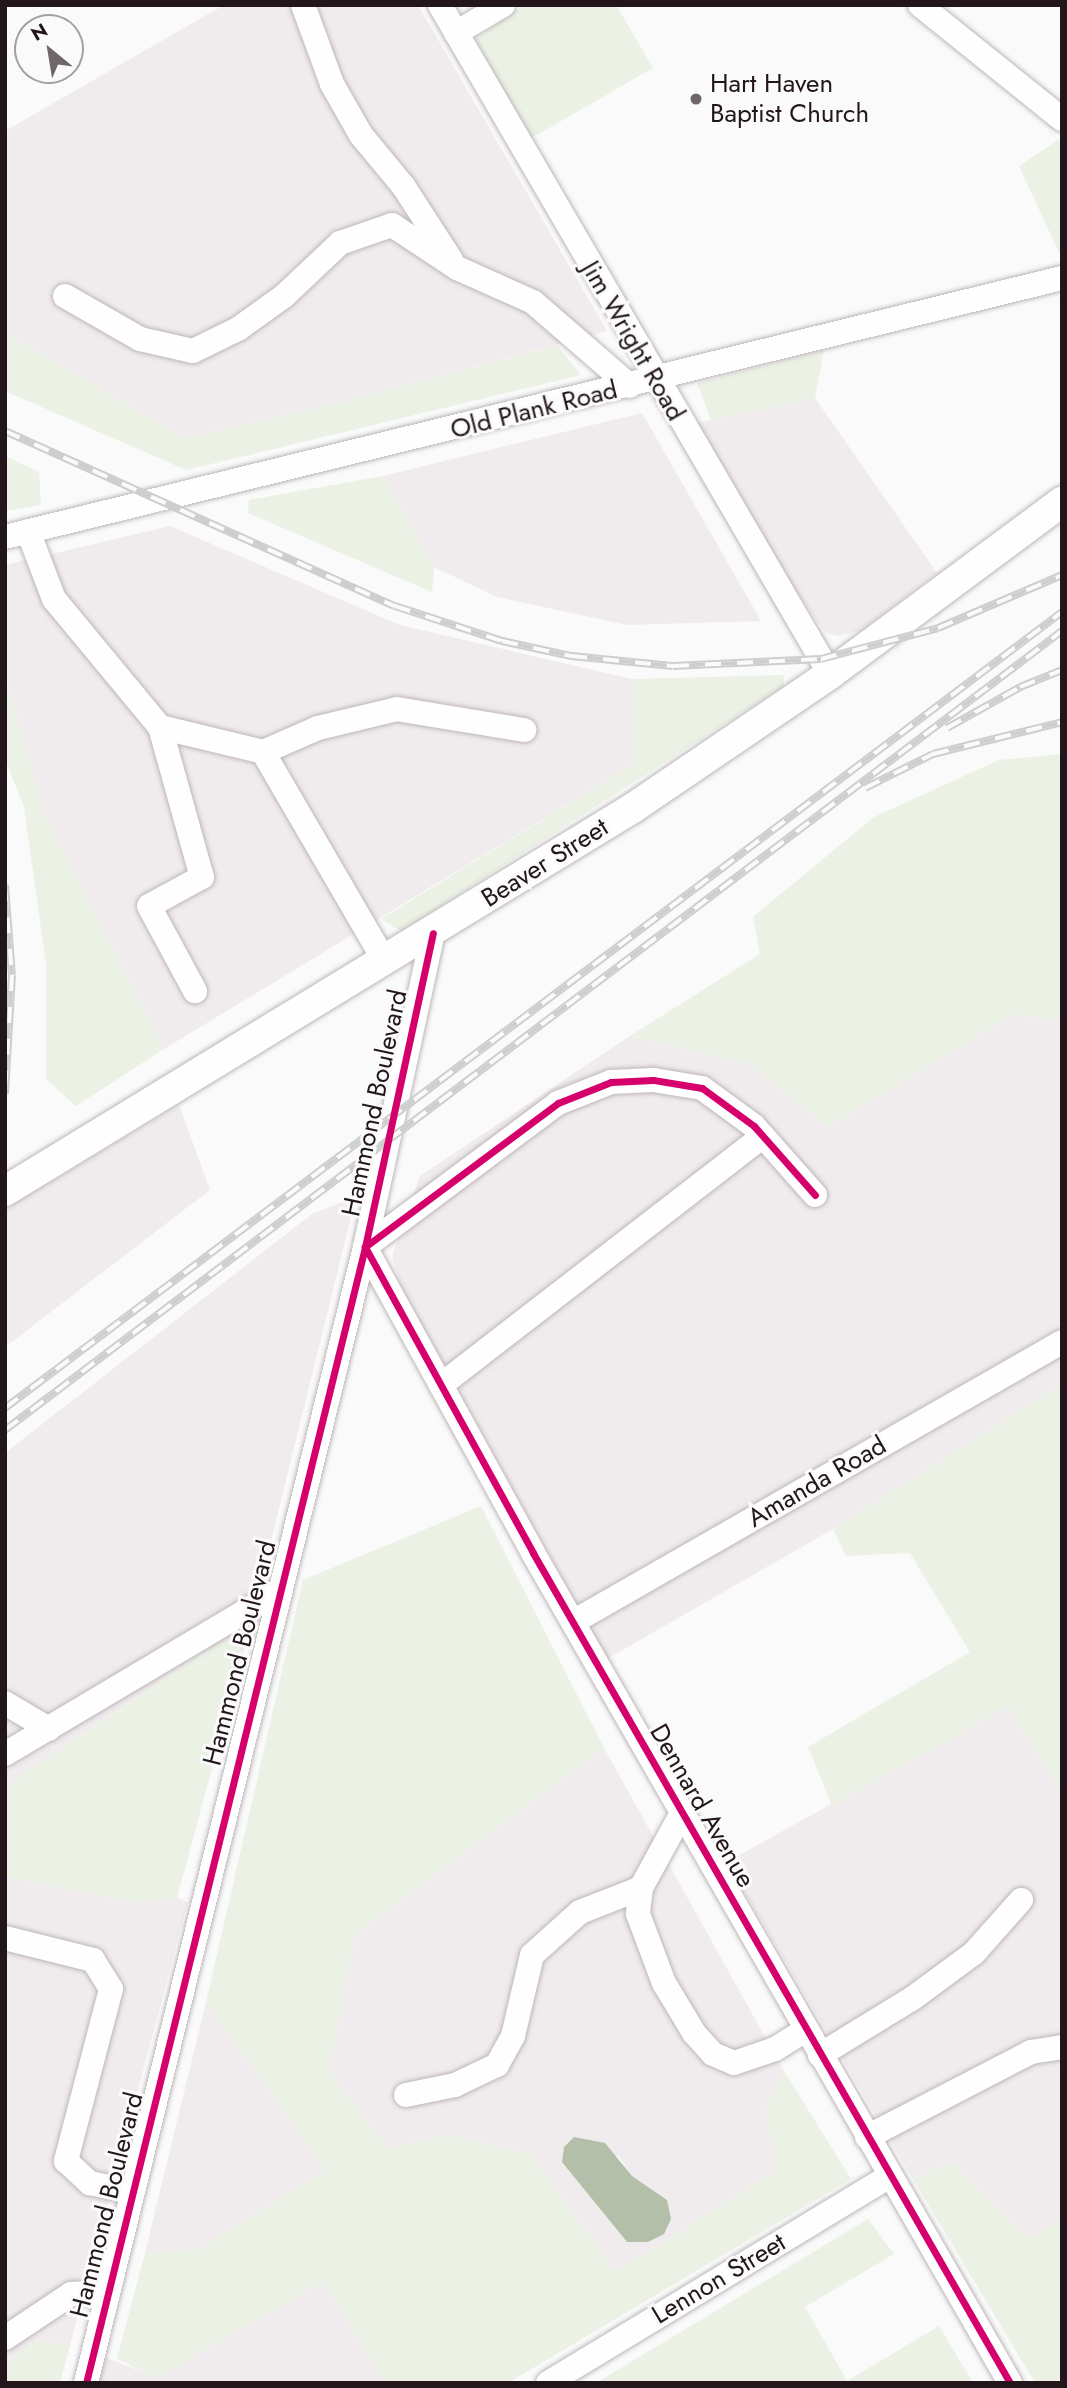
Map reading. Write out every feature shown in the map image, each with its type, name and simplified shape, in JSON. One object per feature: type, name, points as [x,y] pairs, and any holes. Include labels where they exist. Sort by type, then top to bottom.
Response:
[{"type":"main road","name":"Beaver Street","points":[[5,1191],[433,933],[633,808],[830,674],[1062,502]]},
{"type":"street","points":[[303,5],[332,84],[361,135],[404,187],[457,268]]},
{"type":"street","name":"Jim Wright Road","points":[[440,5],[655,380],[830,674]]},
{"type":"street","points":[[456,33],[503,5]]},
{"type":"street","points":[[920,5],[1062,119]]},
{"type":"street","points":[[65,296],[141,340],[193,351],[238,329],[285,296],[340,243],[392,225],[457,268],[533,302],[630,386]]},
{"type":"street","name":"Old Plank Road","points":[[17,534],[655,380],[1062,278]]},
{"type":"street","points":[[17,534],[54,599],[160,727],[202,877],[149,906],[195,991]]},
{"type":"street","points":[[160,727],[263,752],[318,728],[397,709],[524,730]]},
{"type":"street","points":[[263,752],[385,962]]},
{"type":"street","name":"Hammond Boulevard","points":[[86,2383],[276,1593],[365,1247],[433,933]]},
{"type":"street","points":[[365,1247],[558,1103],[594,1086],[653,1080],[702,1088],[763,1136],[815,1195]]},
{"type":"street","points":[[440,1385],[763,1136]]},
{"type":"street","name":"Dennard Avenue","points":[[365,1247],[573,1622],[1010,2383]]},
{"type":"street","name":"Amanda Road","points":[[573,1622],[1062,1342]]},
{"type":"street","points":[[5,1754],[276,1593]]},
{"type":"street","points":[[5,1703],[49,1728]]},
{"type":"street","points":[[682,1813],[641,1888],[638,1914],[664,1983],[694,2033],[713,2054],[734,2063],[746,2060],[806,2030]]},
{"type":"street","points":[[406,2095],[455,2085],[497,2065],[513,2036],[532,1955],[580,1912],[641,1888]]},
{"type":"street","points":[[820,2054],[913,1998],[974,1953],[1021,1900]]},
{"type":"street","points":[[5,1938],[93,1960],[111,1989],[66,2161],[90,2183],[132,2192]]},
{"type":"street","points":[[867,2137],[1031,2052],[1062,2047]]},
{"type":"street","name":"Lennon Street","points":[[548,2383],[890,2176]]},
{"type":"street","points":[[5,2338],[71,2294],[108,2292]]},
{"type":"shaded area","points":[[224,5],[418,5],[607,331],[340,403],[184,438],[5,333],[5,131]]},
{"type":"shaded area","points":[[524,5],[616,5],[653,68],[528,140],[476,39]]},
{"type":"shaded area","points":[[1058,140],[1062,142],[1062,259],[1019,166]]},
{"type":"shaded area","points":[[5,333],[184,438],[340,403],[557,345],[581,375],[186,470],[5,391]]},
{"type":"shaded area","points":[[824,350],[815,398],[711,420],[697,383]]},
{"type":"shaded area","points":[[815,398],[937,573],[860,631],[837,636],[825,632],[784,574],[696,423]]},
{"type":"shaded area","points":[[642,413],[761,621],[627,625],[497,597],[434,567],[383,476]]},
{"type":"shaded area","points":[[5,456],[39,472],[41,505],[5,511]]},
{"type":"shaded area","points":[[383,476],[434,567],[432,592],[248,513],[249,500]]},
{"type":"shaded area","points":[[170,526],[400,625],[632,679],[632,765],[164,1049],[44,814],[5,674],[5,565]]},
{"type":"shaded area","points":[[5,674],[44,814],[164,1049],[76,1106],[46,1079],[46,964],[24,807],[5,759]]},
{"type":"shaded area","points":[[784,675],[784,686],[401,931],[381,919],[632,765],[632,679]]},
{"type":"shaded area","points":[[1062,754],[1062,1016],[1054,1021],[1014,1014],[828,1127],[750,1064],[630,1036],[760,954],[753,917],[874,817],[999,760]]},
{"type":"shaded area","points":[[1014,1014],[1053,1021],[1062,1016],[1062,1384],[833,1529],[607,1659],[401,1287],[392,1256],[420,1176],[630,1036],[750,1064],[828,1127]]},
{"type":"shaded area","points":[[179,1105],[210,1190],[5,1347],[5,1209]]},
{"type":"shaded area","points":[[356,1197],[243,1654],[232,1638],[192,1660],[5,1787],[5,1453],[312,1214]]},
{"type":"shaded area","points":[[1062,1384],[1062,1794],[1008,1706],[832,1806],[808,1747],[970,1652],[910,1553],[846,1556],[833,1529]]},
{"type":"shaded area","points":[[481,1506],[604,1748],[355,1935],[329,2071],[388,2148],[447,2135],[530,2154],[616,2272],[776,2171],[766,2106],[784,2071],[851,2179],[508,2383],[386,2383],[323,2282],[156,2378],[117,2359],[145,2253],[199,2249],[326,2170],[206,2002],[303,1580]]},
{"type":"shaded area","points":[[232,1638],[243,1654],[177,1898],[137,1903],[5,1876],[5,1787],[192,1660]]},
{"type":"shaded area","points":[[1008,1706],[1062,1794],[1062,2219],[1028,2238],[951,2162],[913,2179],[727,1862]]},
{"type":"shaded area","points":[[604,1748],[784,2071],[766,2106],[776,2171],[616,2272],[530,2154],[447,2135],[388,2148],[329,2071],[355,1935]],"holes":[[[574,2137],[619,2157],[632,2176],[667,2200],[648,2242],[627,2242],[563,2162],[564,2147]]]},
{"type":"shaded area","points":[[5,1876],[137,1903],[177,1898],[188,1902],[70,2345],[37,2341],[5,2363]]},
{"type":"shaded area","points":[[206,2002],[326,2170],[199,2249],[145,2253]]},
{"type":"shaded area","points":[[574,2137],[605,2143],[632,2176],[667,2200],[671,2219],[664,2234],[648,2242],[627,2242],[562,2162],[564,2147]]},
{"type":"shaded area","points":[[951,2162],[1028,2238],[1062,2219],[1062,2383],[1035,2383],[913,2179]]},
{"type":"shaded area","points":[[868,2219],[894,2254],[805,2307],[847,2381],[939,2326],[973,2383],[596,2383]]},
{"type":"shaded area","points":[[323,2282],[386,2383],[95,2383],[102,2356],[156,2377]]},
{"type":"shaded area","points":[[37,2341],[70,2345],[60,2383],[5,2383],[5,2363]]},
{"type":"railway","points":[[5,431],[395,606],[502,641],[571,656],[673,666],[821,659],[938,628],[1062,575]]},
{"type":"railway","points":[[5,1408],[1062,612]]},
{"type":"railway","points":[[5,1430],[1062,631]]},
{"type":"railway","points":[[947,728],[1020,687],[1062,670]]},
{"type":"railway","points":[[865,788],[933,754],[1062,722]]},
{"type":"railway","points":[[5,885],[12,975],[5,1094]]},
{"type":"cycle path","points":[[86,2383],[365,1247],[433,933]]},
{"type":"cycle path","points":[[815,1195],[754,1126],[702,1088],[653,1080],[611,1082],[558,1103],[365,1247],[533,1553],[1010,2383]]},
{"type":"place","name":"Hart Haven Baptist Church","points":[[696,99]]}]
